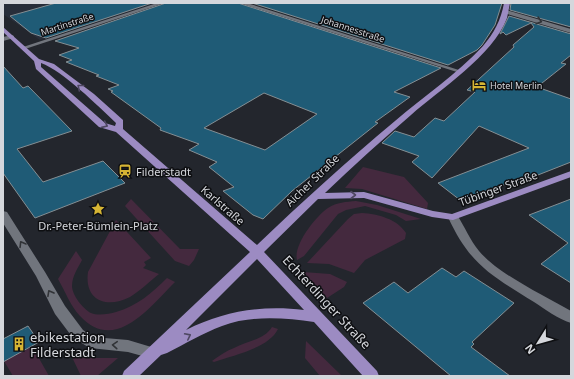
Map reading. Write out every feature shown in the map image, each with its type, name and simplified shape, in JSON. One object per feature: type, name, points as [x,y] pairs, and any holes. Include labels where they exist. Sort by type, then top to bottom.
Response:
[{"type":"main road","name":"Aicher Straße","points":[[129,376],[314,196],[369,145],[473,60],[494,36],[502,23],[506,12],[507,3]]},
{"type":"main road","name":"Karlstraße","points":[[3,29],[37,60],[52,65],[91,96],[120,122],[119,130]]},
{"type":"main road","name":"Karlstraße","points":[[37,60],[38,68],[102,125],[119,130],[257,251]]},
{"type":"main road","points":[[51,80],[53,77],[57,76],[68,78]]},
{"type":"main road","points":[[74,100],[84,100],[91,96]]},
{"type":"main road","name":"Tübinger Straße","points":[[314,196],[364,195],[432,214],[453,217],[571,174]]},
{"type":"main road","name":"Echterdinger Straße","points":[[257,251],[372,376]]},
{"type":"main road","points":[[153,353],[201,329],[230,318],[264,313],[292,314],[320,318]]},
{"type":"street","name":"Martinstraße","points":[[24,48],[162,3]]},
{"type":"street","name":"Johannesstraße","points":[[242,3],[459,71]]},
{"type":"street","points":[[506,12],[571,31]]},
{"type":"street","points":[[3,39],[12,37]]},
{"type":"street","points":[[3,214],[41,275],[60,310],[78,334],[90,342],[128,346],[153,353]]},
{"type":"street","points":[[453,217],[462,236],[476,255],[492,270],[571,318]]},
{"type":"shaded area","points":[[3,3],[156,3],[40,40],[3,14]]},
{"type":"shaded area","points":[[363,167],[404,177],[428,203],[427,209],[362,189],[345,188]]},
{"type":"shaded area","points":[[131,199],[180,249],[199,249],[194,260],[189,266],[175,261],[125,206]]},
{"type":"shaded area","points":[[356,201],[377,205],[421,219],[406,221],[396,215],[365,206],[346,210],[338,214],[304,256],[297,260],[298,247],[306,231],[323,212],[335,205]]},
{"type":"shaded area","points":[[362,213],[381,216],[398,224],[406,233],[405,239],[365,260],[354,273],[329,264],[307,263],[348,219],[354,214]]},
{"type":"shaded area","points":[[116,220],[151,258],[144,262],[146,265],[143,268],[159,274],[130,297],[121,301],[106,302],[93,296],[88,282],[88,272]]},
{"type":"shaded area","points":[[76,251],[82,260],[73,279],[72,290],[81,305],[94,314],[107,314],[131,306],[156,289],[167,278],[175,282],[155,303],[131,323],[119,329],[106,330],[93,326],[80,316],[71,304],[58,279]]},
{"type":"shaded area","points":[[303,272],[330,274],[347,282],[344,287],[327,298]]},
{"type":"shaded area","points":[[272,327],[278,329],[273,336],[259,346],[231,357],[214,362],[212,361],[228,351],[260,338]]},
{"type":"shaded area","points":[[306,341],[342,376],[320,376],[305,358]]},
{"type":"shaded area","points":[[32,346],[49,376],[13,376],[4,361]]},
{"type":"shaded area","points":[[71,355],[85,358],[118,358],[97,376],[81,376]]},
{"type":"building","points":[[56,3],[152,3],[46,38],[31,33],[10,16]]},
{"type":"building","points":[[166,3],[238,3],[441,68],[394,92],[410,97],[375,122],[378,123],[292,191],[263,219],[253,215],[223,191],[234,187],[209,167],[217,162],[189,150],[199,144],[160,130],[161,128],[111,92],[113,91],[108,89],[119,85],[96,76],[99,75],[66,62],[72,60],[59,55],[79,48],[55,41]],"holes":[[[264,93],[317,114],[265,150],[204,128]]]},
{"type":"building","points":[[252,3],[502,3],[495,25],[482,45],[477,50],[448,65]]},
{"type":"building","points":[[511,3],[571,3],[571,27],[510,10]]},
{"type":"building","points":[[509,16],[571,34],[571,55],[561,63],[566,64],[537,87],[571,99],[571,162],[515,184],[512,182],[460,200],[438,183],[529,148],[479,126],[432,178],[412,162],[419,156],[382,143],[395,131],[414,137],[435,118],[444,121],[475,92],[467,90],[514,47],[513,45],[534,27],[531,23],[506,35],[503,32],[500,34]]},
{"type":"building","points":[[3,66],[23,88],[28,86],[72,131],[17,149],[43,182],[103,161],[125,183],[35,218],[3,173]]},
{"type":"building","points":[[571,199],[571,283],[541,264],[568,243],[529,215]]},
{"type":"building","points":[[442,268],[456,277],[464,271],[514,303],[472,342],[474,344],[471,347],[510,376],[451,376],[363,303],[394,282],[408,293]]},
{"type":"building","name":"ebikestation Filderstadt","points":[[28,326],[39,342],[3,362],[3,339]]},
{"type":"place","name":"Hotel Merlin","points":[[479,85]]},
{"type":"place","name":"Filderstadt","points":[[125,171]]},
{"type":"place","name":"Dr.-Peter-Bümlein-Platz","points":[[98,209]]},
{"type":"place","name":"ebikestation Filderstadt","points":[[19,344]]}]
